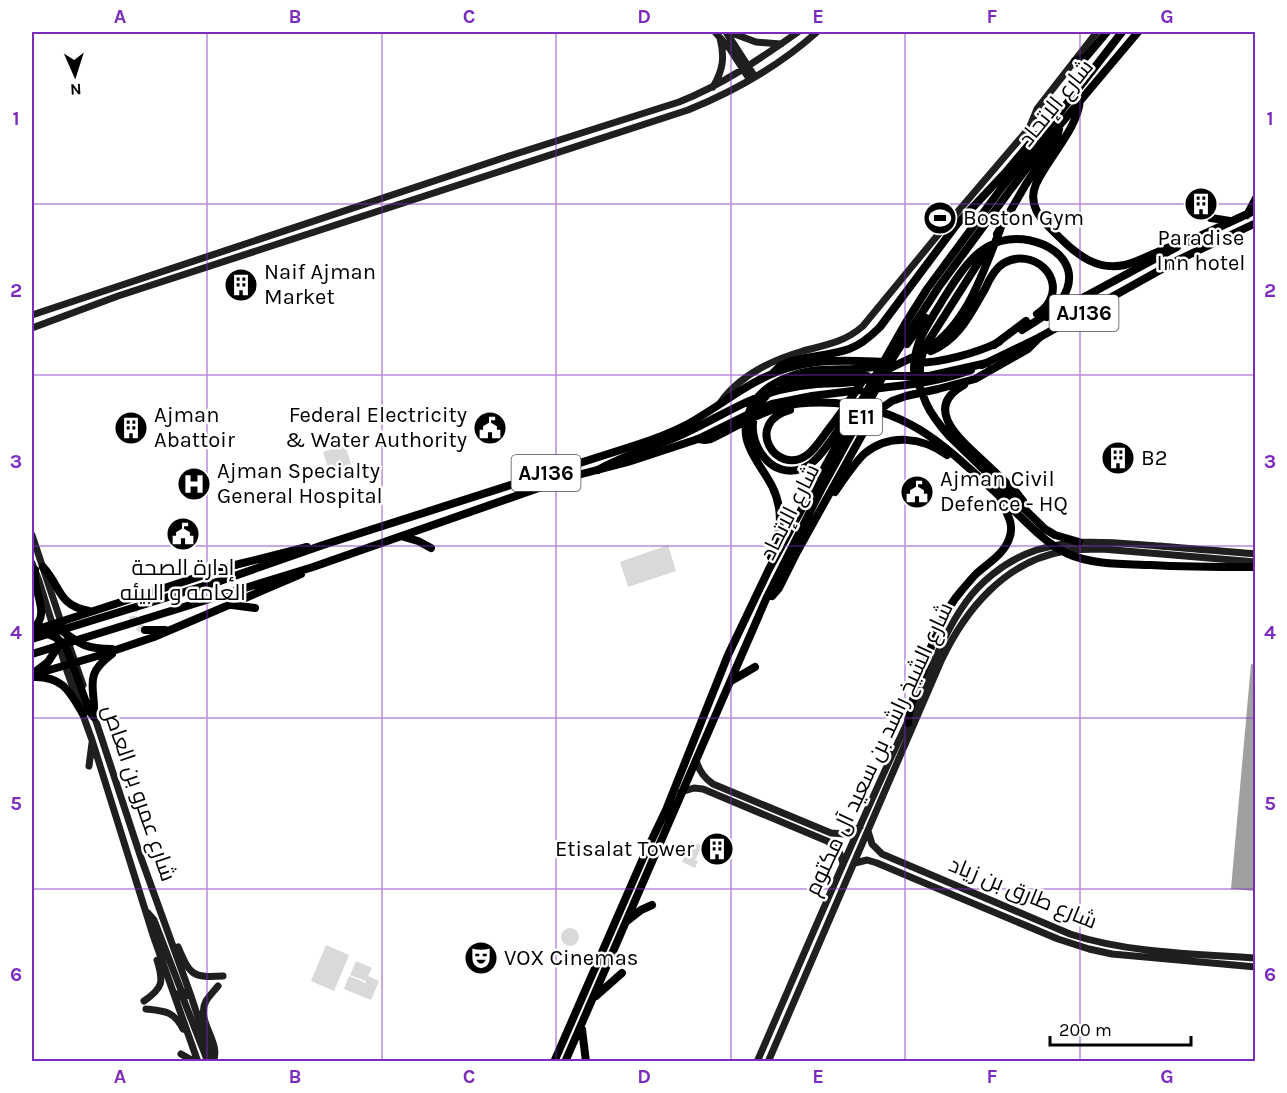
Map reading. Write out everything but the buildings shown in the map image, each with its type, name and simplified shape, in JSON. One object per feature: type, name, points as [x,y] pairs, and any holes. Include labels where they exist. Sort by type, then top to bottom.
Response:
[{"type":"highway","points":[[1075,61],[1088,55],[1107,32]]},
{"type":"highway","name":"شارع الإتحاد","points":[[555,1059],[666,810],[728,655],[769,569],[850,421],[1007,187],[1122,32]]},
{"type":"highway","name":"شارع الإتحاد","points":[[1007,187],[1137,32]]},
{"type":"highway","points":[[1080,100],[1076,120],[1035,188],[1033,201],[1040,218],[1074,252],[1090,262],[1103,265],[1129,264],[1192,239]]},
{"type":"highway","points":[[920,386],[920,364],[924,348],[1059,135],[1059,126]]},
{"type":"highway","points":[[774,373],[788,362],[850,349],[869,338],[880,327],[964,216],[1009,169],[1033,139],[1048,129]]},
{"type":"highway","points":[[919,354],[941,340],[959,319],[1000,230]]},
{"type":"highway","points":[[1022,330],[1060,302],[1065,292],[1068,276],[1066,267],[1055,251],[1046,245],[1032,240],[1001,241],[986,247],[979,253],[944,298],[919,343],[914,368],[915,377],[930,410],[944,431],[1038,521]]},
{"type":"highway","points":[[598,470],[616,460],[684,434],[754,399],[793,387],[865,380],[919,354],[942,346],[955,336],[970,316],[990,279],[1003,263],[1016,258],[1035,261],[1051,277],[1051,298],[1039,313],[994,345]]},
{"type":"highway","points":[[769,569],[779,533],[780,508],[771,484],[749,446],[745,430],[748,412],[753,402],[760,393],[780,379],[803,372],[835,368],[873,368],[893,358],[902,351],[944,298]]},
{"type":"highway","points":[[1040,337],[1028,349],[954,392],[948,399],[945,409],[948,423],[960,439],[1016,492],[1045,529],[1055,535],[1079,542]]},
{"type":"highway","points":[[813,402],[778,414],[768,425],[766,432],[768,444],[780,458],[796,460],[811,452],[845,408],[870,370],[879,360],[893,358]]},
{"type":"highway","name":"شارع الإتحاد","points":[[565,1062],[766,600],[823,486],[893,358]]},
{"type":"highway","points":[[850,421],[842,425],[812,462],[805,467],[793,470],[781,468],[766,459],[756,445],[753,434],[754,414],[763,398],[771,391],[790,382],[829,376],[924,376],[987,363]]},
{"type":"highway","points":[[766,600],[779,588],[861,435],[879,411],[892,401],[906,396],[975,379]]},
{"type":"highway","points":[[698,439],[711,439],[773,409],[788,405],[813,402],[856,405],[890,414],[935,439],[1046,539],[1076,557],[1123,564],[1256,567]]},
{"type":"highway","points":[[816,519],[851,469],[865,454],[891,440],[916,440],[933,446],[977,475]]},
{"type":"highway","points":[[908,723],[910,706],[944,616],[960,592],[1008,542],[1011,521],[996,492]]},
{"type":"highway","points":[[730,681],[755,668]]},
{"type":"highway","points":[[627,921],[652,905]]},
{"type":"highway","points":[[593,998],[622,973]]},
{"type":"highway","points":[[582,1025],[586,1062]]},
{"type":"main road","points":[[32,315],[174,266],[690,98],[746,67],[798,32]]},
{"type":"main road","points":[[32,328],[107,299],[672,116],[711,100],[752,79],[789,55],[817,32]]},
{"type":"main road","points":[[719,405],[728,392],[758,370],[793,354],[840,341],[863,326],[1025,133],[1037,109],[1097,32]]},
{"type":"main road","points":[[722,33],[756,42],[781,44]]},
{"type":"main road","points":[[722,33],[730,49],[746,67],[752,79]]},
{"type":"main road","points":[[713,87],[720,74],[723,61],[722,33]]},
{"type":"main road","points":[[446,188],[461,179],[490,170],[494,161]]},
{"type":"main road","points":[[1247,214],[1256,198]]},
{"type":"main road","name":"AJ136","points":[[32,639],[633,446],[688,424],[759,379],[800,365],[893,358],[921,363],[933,362],[994,345],[1192,239],[1256,210]]},
{"type":"main road","points":[[1211,218],[1232,221]]},
{"type":"main road","name":"AJ136","points":[[32,654],[313,567],[570,477],[628,462],[698,439],[772,404],[804,397],[913,385],[970,370],[1040,337],[1180,259],[1256,223]]},
{"type":"main road","points":[[32,535],[36,567],[52,624],[64,639]]},
{"type":"main road","points":[[403,537],[431,548]]},
{"type":"main road","name":"شارع الشيخ راشد بن سعيد آل مكتوم","points":[[757,1062],[879,782],[946,636],[968,600],[980,586],[999,569],[1024,555],[1048,547],[1079,542],[1256,554]]},
{"type":"main road","points":[[34,631],[256,559],[323,545]]},
{"type":"main road","name":"شارع الشيخ راشد بن سعيد آل مكتوم","points":[[768,1062],[947,648],[962,622],[991,589],[1032,561],[1047,555],[1081,549],[1256,562]]},
{"type":"main road","points":[[36,567],[52,578],[63,598],[78,609],[90,612]]},
{"type":"main road","points":[[36,567],[61,621],[70,666],[94,717]]},
{"type":"main road","points":[[34,631],[42,613],[34,581],[36,567]]},
{"type":"main road","points":[[32,675],[70,666],[176,628],[290,580],[313,567]]},
{"type":"main road","points":[[176,585],[182,574]]},
{"type":"main road","points":[[137,605],[154,592]]},
{"type":"main road","points":[[123,602],[126,593]]},
{"type":"main road","points":[[231,605],[255,608]]},
{"type":"main road","points":[[32,675],[51,658],[76,622],[90,612]]},
{"type":"main road","points":[[145,630],[176,628]]},
{"type":"main road","points":[[34,631],[95,649],[119,649]]},
{"type":"main road","points":[[34,631],[51,640],[54,649],[51,658]]},
{"type":"main road","points":[[94,717],[91,685],[93,676],[101,663],[119,649]]},
{"type":"main road","name":"شارع عمرو بن العاص","points":[[70,666],[153,935],[197,1062]]},
{"type":"main road","points":[[32,675],[61,683],[70,692],[83,714]]},
{"type":"main road","name":"شارع عمرو بن العاص","points":[[94,717],[213,1062]]},
{"type":"main road","points":[[89,766],[92,740]]},
{"type":"main road","points":[[696,760],[698,767],[708,780],[778,811],[836,834],[845,834],[860,827]]},
{"type":"main road","points":[[719,795],[718,791],[722,787]]},
{"type":"main road","points":[[681,792],[699,788],[822,838],[836,847],[844,864]]},
{"type":"main road","points":[[740,795],[751,792]]},
{"type":"main road","points":[[773,801],[778,811]]},
{"type":"main road","points":[[822,838],[826,836],[827,831]]},
{"type":"main road","name":"شارع طارق بن زياد","points":[[868,831],[870,840],[878,852],[1070,934],[1097,942],[1142,949],[1256,958]]},
{"type":"main road","points":[[114,839],[124,842]]},
{"type":"main road","name":"شارع طارق بن زياد","points":[[855,863],[862,860],[872,861],[1058,939],[1100,952],[1256,968]]},
{"type":"main road","points":[[899,872],[899,867],[903,864]]},
{"type":"main road","points":[[146,912],[154,920],[181,990],[185,995],[191,996]]},
{"type":"main road","points":[[1023,925],[1027,916]]},
{"type":"main road","points":[[167,930],[174,937],[191,972],[199,976],[223,976]]},
{"type":"main road","points":[[144,1001],[161,985],[160,970],[152,943],[153,935]]},
{"type":"main road","points":[[1229,965],[1230,956]]},
{"type":"main road","points":[[213,1062],[215,1052],[204,1012],[205,1002],[218,986]]},
{"type":"main road","points":[[173,992],[183,998],[208,1062]]},
{"type":"main road","points":[[146,1009],[163,1011],[174,1016],[187,1040],[192,1044]]},
{"type":"main road","points":[[181,1054],[197,1062]]},
{"type":"shaded area","points":[[345,445],[354,473],[332,480],[323,452]]},
{"type":"shaded area","points":[[668,545],[676,571],[628,587],[620,562]]},
{"type":"shaded area","points":[[1251,664],[1256,665],[1255,891],[1231,889]]},
{"type":"shaded area","points":[[691,841],[702,846],[695,860],[698,861],[695,868],[682,862]]},
{"type":"shaded area","points":[[570,928],[576,931],[579,937],[576,943],[570,946],[564,943],[561,937],[564,931]]},
{"type":"shaded area","points":[[326,945],[349,955],[334,991],[311,981]]},
{"type":"shaded area","points":[[356,961],[372,968],[368,976],[379,981],[371,1000],[344,989],[349,976],[366,983],[350,975]]},
{"type":"tunnel","points":[[137,605],[133,613],[133,620],[145,630]]},
{"type":"place","name":"Paradise Inn hotel","points":[[1201,204]]},
{"type":"place","name":"Boston Gym","points":[[940,218]]},
{"type":"place","name":"Naif Ajman Market","points":[[241,285]]},
{"type":"place","name":"Ajman Abattoir","points":[[131,428]]},
{"type":"place","name":"Federal Electricity & Water Authority","points":[[490,428]]},
{"type":"place","name":"B2","points":[[1118,458]]},
{"type":"place","name":"Ajman Specialty General Hospital","points":[[194,484]]},
{"type":"place","name":"Ajman Civil Defence - HQ","points":[[917,492]]},
{"type":"place","name":"إدارة الصحة العامه و البيئه","points":[[183,534]]},
{"type":"place","name":"Etisalat Tower","points":[[717,849]]},
{"type":"place","name":"VOX Cinemas","points":[[481,958]]}]
